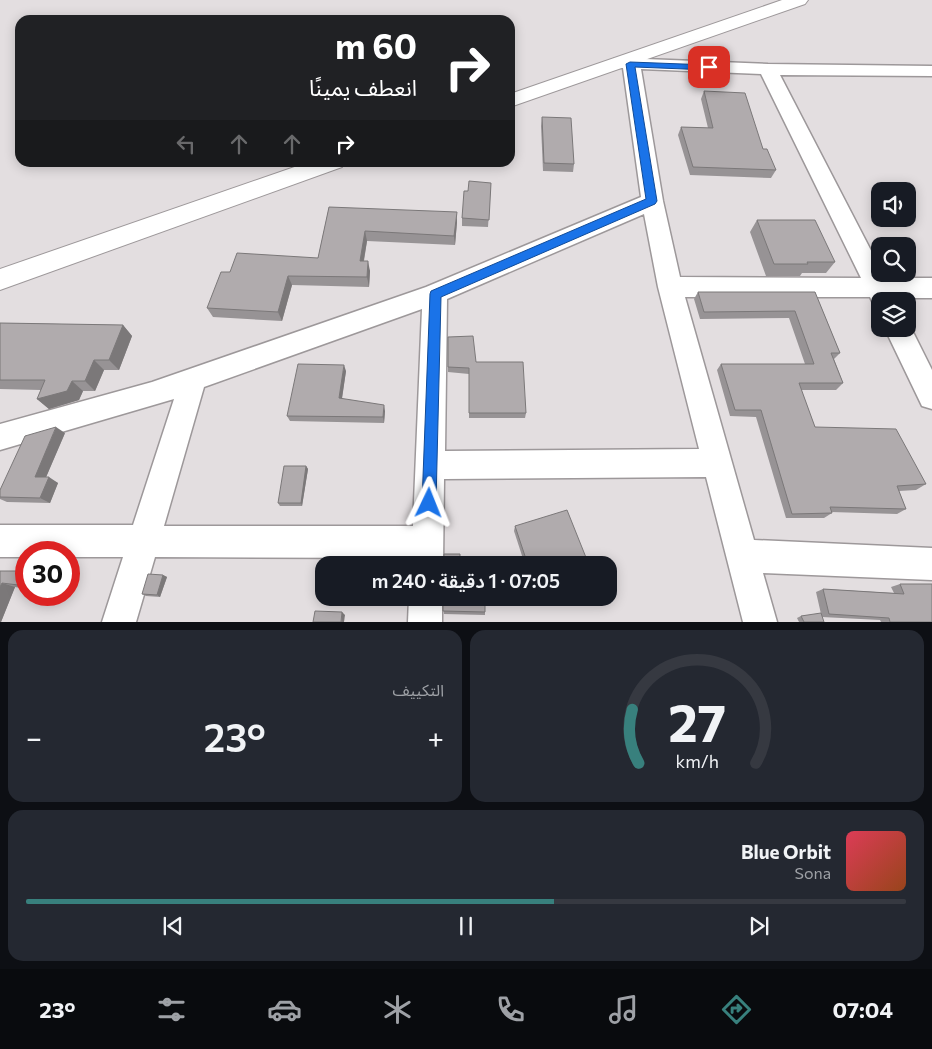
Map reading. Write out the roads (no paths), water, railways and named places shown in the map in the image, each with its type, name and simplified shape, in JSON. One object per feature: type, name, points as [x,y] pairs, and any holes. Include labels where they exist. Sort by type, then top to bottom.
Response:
[{"type":"main road","points":[[515,99],[625,64],[800,0]]},
{"type":"main road","points":[[3,283],[320,167]]},
{"type":"street","points":[[760,622],[670,287],[625,64],[768,69],[932,71]]},
{"type":"street","points":[[768,69],[880,292]]},
{"type":"street","points":[[0,437],[152,394],[435,294],[652,201]]},
{"type":"street","points":[[670,287],[871,295]]},
{"type":"street","points":[[903,292],[932,288]]},
{"type":"street","points":[[0,541],[144,542],[427,553],[435,294]]},
{"type":"street","points":[[902,337],[932,397]]},
{"type":"street","points":[[120,622],[193,380]]},
{"type":"street","points":[[430,465],[717,463]]},
{"type":"street","points":[[742,556],[932,564]]},
{"type":"street","points":[[425,622],[426,606]]}]
